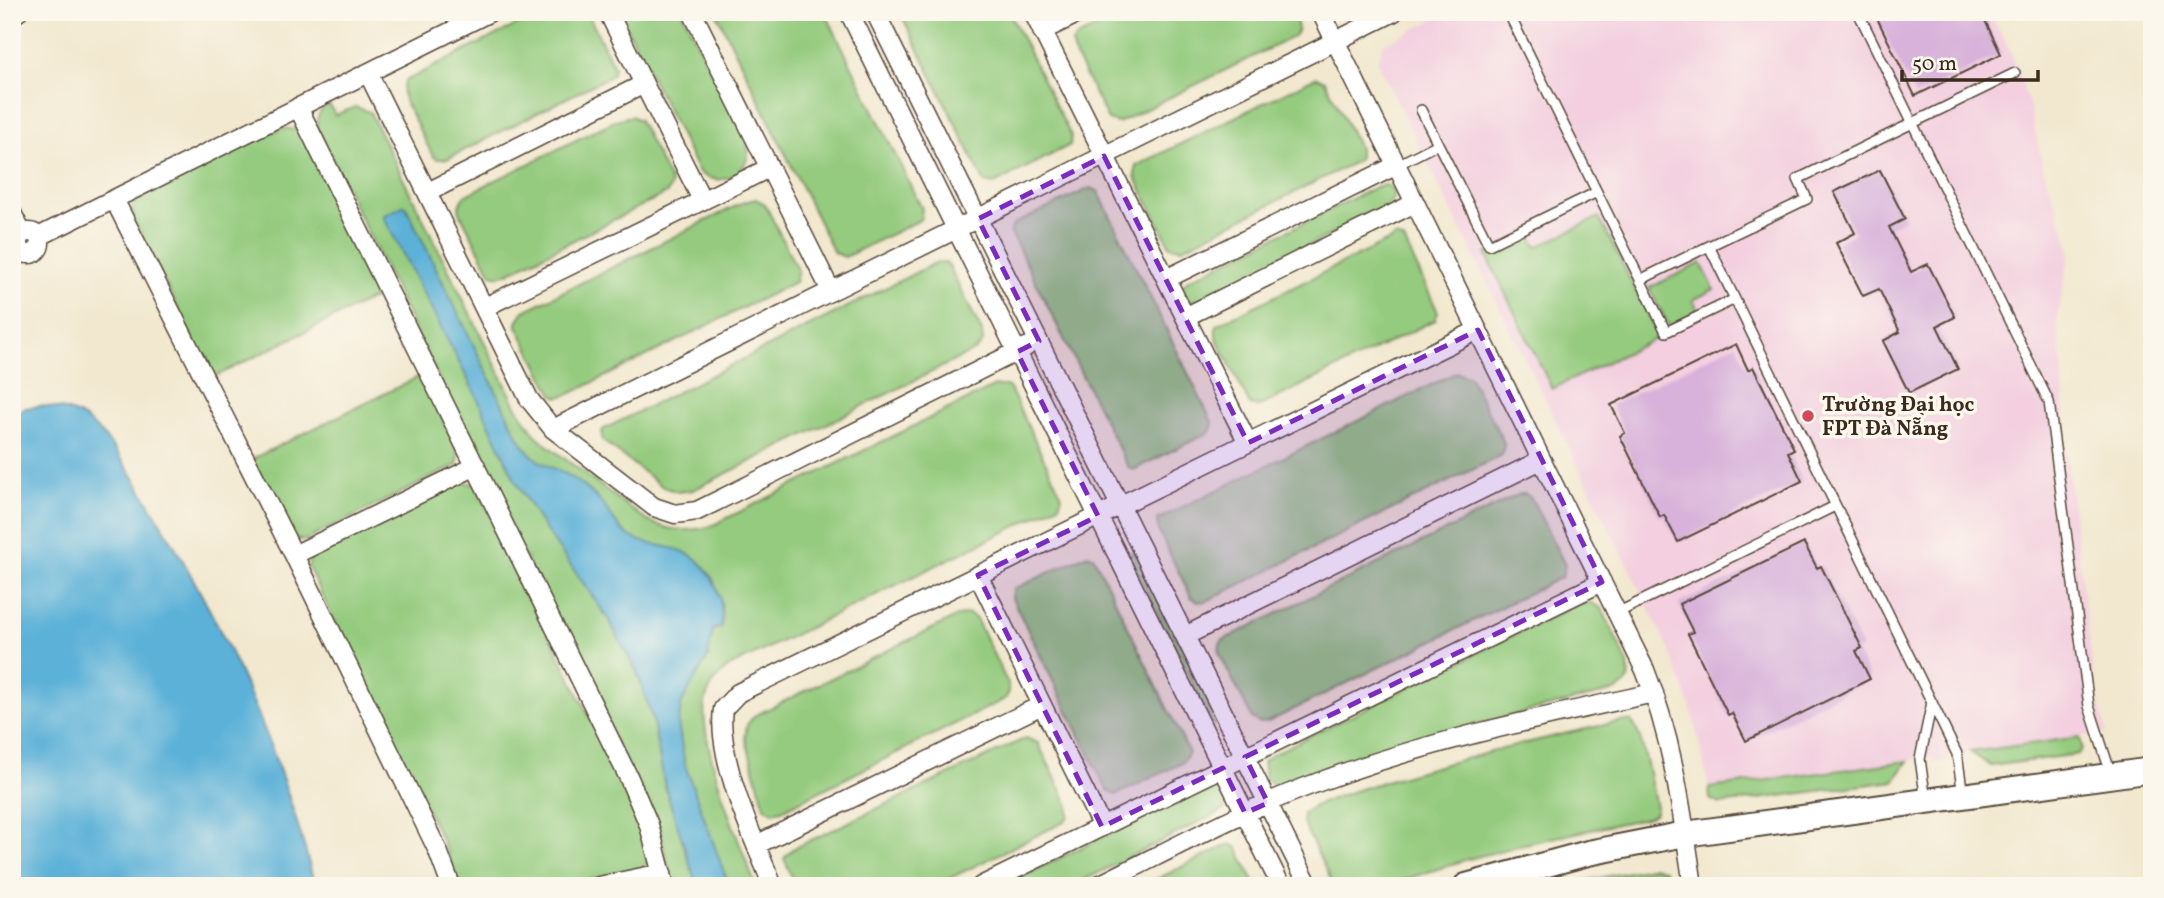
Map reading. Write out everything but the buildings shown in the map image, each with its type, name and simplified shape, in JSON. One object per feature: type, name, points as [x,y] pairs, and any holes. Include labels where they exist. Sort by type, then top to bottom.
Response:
[{"type":"street","points":[[12,15],[18,12]]},
{"type":"street","points":[[33,235],[114,199],[490,12]]},
{"type":"street","points":[[608,12],[702,200]]},
{"type":"street","points":[[692,12],[831,291]]},
{"type":"street","points":[[849,12],[1281,886]]},
{"type":"street","points":[[875,12],[1309,886]]},
{"type":"street","points":[[1033,12],[1248,443]]},
{"type":"street","points":[[1042,31],[1081,12]]},
{"type":"street","points":[[1321,12],[1617,612],[1654,694],[1674,765],[1693,886]]},
{"type":"street","points":[[553,429],[1394,12]]},
{"type":"street","points":[[368,73],[529,399],[553,429],[664,512],[686,514],[697,511],[1039,341]]},
{"type":"street","points":[[428,192],[644,84]]},
{"type":"street","points":[[298,107],[628,776],[649,825],[664,880],[599,886]]},
{"type":"street","points":[[1166,279],[1397,165]]},
{"type":"street","points":[[485,307],[769,167]]},
{"type":"street","points":[[114,199],[294,555],[438,851],[452,886]]},
{"type":"street","points":[[1185,317],[1415,203]]},
{"type":"street","points":[[773,886],[734,782],[724,740],[723,715],[727,703],[738,693],[1478,330]]},
{"type":"street","points":[[1185,636],[1541,460]]},
{"type":"street","points":[[294,555],[476,466]]},
{"type":"street","points":[[978,575],[1102,827]]},
{"type":"street","points":[[981,886],[1602,582]]},
{"type":"street","points":[[1097,886],[1245,813],[1319,781],[1427,747],[1553,715],[1654,694]]},
{"type":"street","points":[[756,845],[1042,705]]},
{"type":"street","points":[[1466,886],[1588,853],[1685,834],[2152,770]]},
{"type":"lane","points":[[1857,12],[2049,402],[2089,706],[2111,775]]},
{"type":"lane","points":[[1512,20],[1665,332],[1735,299]]},
{"type":"lane","points":[[1640,280],[1807,199],[1798,179],[2015,73]]},
{"type":"lane","points":[[1421,110],[1489,245],[1597,192]]},
{"type":"lane","points":[[1397,165],[1438,144]]},
{"type":"lane","points":[[12,203],[33,235]]},
{"type":"lane","points":[[1709,246],[1957,754],[1963,796]]},
{"type":"lane","points":[[1617,612],[1836,506]]},
{"type":"lane","points":[[1926,801],[1920,759],[1931,702]]},
{"type":"highlighted area","points":[[1104,156],[1248,443],[1478,330],[1602,582],[1245,757],[1268,803],[1245,813],[1223,768],[1102,827],[978,575],[1098,516],[1017,352],[1039,341],[978,219]]},
{"type":"shaded area","name":"Trường Đại học FPT Đà Nẵng","points":[[1448,12],[1988,12],[2006,42],[2028,100],[2044,171],[2069,244],[2070,254],[2057,318],[2063,375],[2064,437],[2096,694],[2107,733],[1947,755],[1948,761],[1934,763],[1932,757],[1709,788],[1691,708],[1669,649],[1377,61],[1384,44]]},
{"type":"green space","points":[[542,12],[587,12],[614,67],[612,75],[447,159],[433,156],[404,100],[405,82]]},
{"type":"green space","points":[[619,12],[682,12],[746,139],[746,160],[734,175],[716,179],[706,177],[698,171]]},
{"type":"green space","points":[[716,12],[825,12],[922,209],[918,221],[845,257],[834,253]]},
{"type":"green space","points":[[900,12],[1009,12],[1071,136],[1070,145],[994,184],[985,183]]},
{"type":"green space","points":[[1128,12],[1292,12],[1297,29],[1291,38],[1118,123],[1108,120],[1073,51],[1072,43],[1077,37]]},
{"type":"green space","points":[[1316,77],[1325,81],[1359,148],[1357,161],[1183,248],[1170,246],[1135,176],[1136,166]]},
{"type":"green space","points":[[329,104],[335,115],[356,107],[370,112],[516,406],[535,434],[654,524],[686,530],[711,526],[995,386],[1007,386],[1010,389],[1062,496],[1059,505],[729,667],[717,678],[708,692],[705,719],[714,767],[756,886],[674,886],[661,837],[319,132],[318,116]]},
{"type":"green space","points":[[631,116],[639,120],[670,181],[667,193],[508,273],[498,276],[491,274],[460,213],[459,206],[464,196],[616,120]]},
{"type":"green space","points":[[282,128],[297,130],[303,135],[382,294],[212,378],[134,220],[132,207],[139,196]]},
{"type":"green space","points":[[1387,185],[1394,196],[1388,206],[1198,300],[1190,301],[1183,295],[1182,286],[1188,280],[1378,186]]},
{"type":"green space","points":[[1090,188],[1098,191],[1213,424],[1210,432],[1133,470],[1128,467],[1010,231],[1014,224]]},
{"type":"green space","points":[[756,199],[765,204],[798,271],[795,282],[570,394],[559,397],[553,395],[517,326],[517,321],[524,311],[744,202]]},
{"type":"green space","points":[[1599,217],[1659,337],[1552,389],[1486,254],[1529,233],[1537,247]]},
{"type":"green space","points":[[1396,237],[1404,240],[1438,312],[1435,320],[1258,407],[1250,405],[1216,337],[1216,325]]},
{"type":"green space","points":[[935,263],[946,263],[949,266],[982,332],[983,342],[976,350],[693,490],[678,492],[663,487],[602,440],[604,429]]},
{"type":"green space","points":[[1701,263],[1714,289],[1693,300],[1698,311],[1669,326],[1649,288]]},
{"type":"green space","points":[[1457,372],[1470,377],[1504,443],[1502,455],[1207,601],[1198,602],[1191,597],[1158,530],[1158,519]]},
{"type":"green space","points":[[422,375],[459,454],[457,465],[304,541],[293,538],[252,459]]},
{"type":"green space","points":[[462,482],[475,484],[634,807],[650,855],[649,861],[642,869],[559,886],[460,886],[444,845],[308,567],[311,556]]},
{"type":"green space","points":[[1520,494],[1531,498],[1565,565],[1562,577],[1268,722],[1259,723],[1252,718],[1219,653],[1223,640]]},
{"type":"green space","points":[[1134,551],[1219,723],[1213,725],[1128,554]]},
{"type":"green space","points":[[1088,554],[1094,557],[1189,753],[1182,763],[1116,795],[1107,790],[1012,598],[1016,588]]},
{"type":"green space","points":[[1592,603],[1602,609],[1628,664],[1627,682],[1618,690],[1444,732],[1284,784],[1274,785],[1265,778],[1263,762],[1271,755],[1578,604]]},
{"type":"green space","points":[[969,614],[976,619],[1008,684],[1005,699],[782,810],[773,812],[765,807],[745,737],[747,725],[754,716],[958,616]]},
{"type":"green space","points":[[1631,721],[1635,727],[1646,762],[1656,807],[1655,813],[1650,817],[1533,842],[1465,860],[1385,886],[1334,886],[1303,823],[1303,814],[1319,804],[1354,791],[1510,747]]},
{"type":"green space","points":[[2080,737],[2082,748],[2078,754],[1991,766],[1970,752]]},
{"type":"green space","points":[[1026,738],[1038,743],[1069,806],[1069,816],[1064,822],[934,886],[795,886],[784,858],[794,848]]},
{"type":"green space","points":[[1908,761],[1894,781],[1720,804],[1710,799],[1709,788]]},
{"type":"green space","points":[[1214,785],[1225,794],[1227,802],[1224,810],[1072,886],[1003,886],[1206,786]]},
{"type":"green space","points":[[1230,844],[1237,847],[1256,886],[1142,886]]},
{"type":"green space","points":[[1654,867],[1664,870],[1668,886],[1559,886]]},
{"type":"water","points":[[405,205],[516,432],[527,449],[538,460],[568,475],[586,488],[628,535],[690,555],[708,571],[714,582],[721,604],[721,628],[713,629],[708,657],[682,702],[678,723],[685,765],[729,886],[697,886],[665,787],[652,717],[637,672],[607,617],[538,519],[515,480],[475,393],[383,216]]},
{"type":"water","points":[[40,406],[75,413],[95,427],[114,448],[179,554],[227,645],[267,737],[285,785],[315,886],[12,886],[12,414]]},
{"type":"place","name":"Trường Đại học FPT Đà Nẵng","points":[[1808,416]]}]
